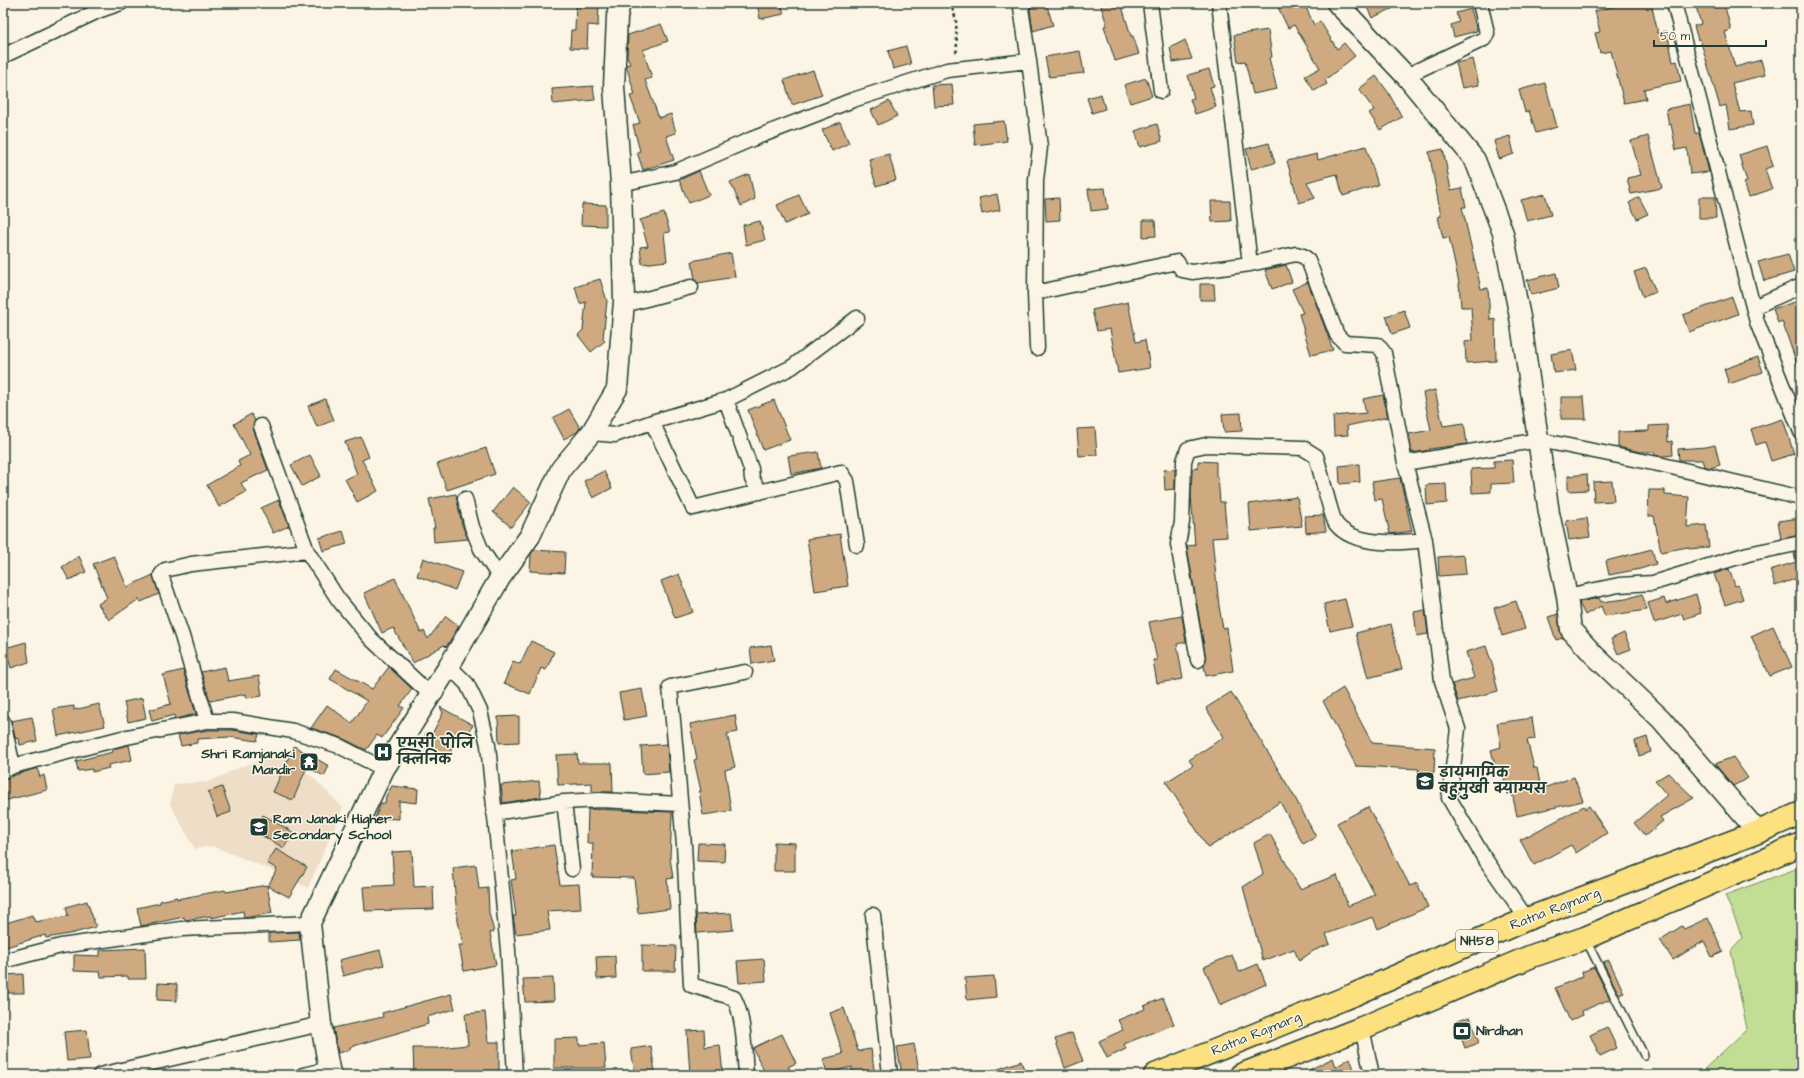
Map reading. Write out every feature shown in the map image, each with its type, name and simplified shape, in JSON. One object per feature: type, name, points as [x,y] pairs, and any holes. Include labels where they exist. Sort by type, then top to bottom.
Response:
[{"type":"highway","name":"Ratna Rajmarg","points":[[1155,1075],[1353,995],[1527,919],[1758,832],[1801,813]]},
{"type":"highway","name":"NH58","points":[[1241,1075],[1362,1028],[1532,956],[1586,938],[1801,844]]},
{"type":"street","points":[[3,56],[98,11],[121,3]]},
{"type":"street","points":[[303,1075],[330,1072],[321,1024],[310,923],[384,769],[449,666],[500,578],[530,536],[561,469],[591,433],[617,389],[624,305],[621,184],[614,87],[617,17],[620,3]]},
{"type":"street","points":[[1024,3],[1021,8],[1040,147],[1036,180],[1035,293],[1037,348]]},
{"type":"street","points":[[1150,3],[1161,91]]},
{"type":"street","points":[[1219,3],[1250,264]]},
{"type":"street","points":[[1337,3],[1406,76],[1475,160],[1500,226],[1520,317],[1549,513],[1567,596],[1571,630],[1594,655],[1661,719],[1758,832]]},
{"type":"street","points":[[1406,76],[1484,39],[1487,33],[1480,3]]},
{"type":"street","points":[[1674,3],[1757,322],[1801,431]]},
{"type":"street","points":[[621,184],[675,172],[752,139],[846,102],[947,70],[1029,61]]},
{"type":"street","points":[[1035,293],[1177,262],[1182,270],[1192,272],[1250,264],[1296,254],[1308,260],[1337,335],[1345,343],[1378,345],[1384,353],[1405,463],[1425,540],[1442,681],[1458,729],[1449,798],[1483,856],[1527,919]]},
{"type":"street","points":[[1754,307],[1801,286]]},
{"type":"street","points":[[624,305],[691,287]]},
{"type":"street","points":[[591,433],[615,435],[652,422],[726,400],[792,367],[857,318]]},
{"type":"street","points":[[726,400],[752,469],[752,479],[760,492]]},
{"type":"street","points":[[652,422],[693,508],[841,472],[847,481],[857,545]]},
{"type":"street","points":[[261,426],[307,551],[338,599],[372,639],[430,694]]},
{"type":"street","points":[[1405,463],[1539,440],[1663,465],[1801,498]]},
{"type":"street","points":[[1198,660],[1178,544],[1182,522],[1184,461],[1188,449],[1206,446],[1303,448],[1316,456],[1336,524],[1351,537],[1401,543],[1425,540]]},
{"type":"street","points":[[465,499],[472,527],[481,549],[500,578]]},
{"type":"street","points":[[1567,596],[1619,585],[1653,583],[1748,554],[1801,543]]},
{"type":"street","points":[[207,721],[182,636],[161,574],[165,570],[191,564],[307,551]]},
{"type":"street","points":[[449,666],[467,684],[480,710],[488,744],[508,950],[515,1075]]},
{"type":"street","points":[[745,672],[670,687],[680,804],[691,986],[734,998],[737,1004],[743,1038],[746,1075]]},
{"type":"street","points":[[3,722],[8,768],[122,738],[207,721],[233,721],[293,731],[339,746],[384,769]]},
{"type":"street","points":[[494,813],[564,802],[600,800],[680,804]]},
{"type":"street","points":[[564,802],[572,869]]},
{"type":"street","points":[[873,915],[890,1075]]},
{"type":"street","points":[[3,962],[61,946],[182,929],[310,923]]},
{"type":"street","points":[[100,1075],[321,1024]]},
{"type":"street","points":[[1362,1028],[1372,1075]]},
{"type":"lane","points":[[1586,938],[1644,1055]]},
{"type":"path","points":[[947,70],[956,50],[956,19],[950,3]]},
{"type":"shaded area","name":"Ram Janaki Higher Secondary School","points":[[278,753],[314,778],[343,808],[308,888],[274,871],[212,846],[195,849],[170,804],[174,784],[209,782],[238,768]]},
{"type":"green space","points":[[1801,867],[1801,1075],[1698,1075],[1747,1029],[1731,951],[1743,938],[1725,895]]},
{"type":"building","points":[[576,3],[599,3],[598,26],[588,25],[587,49],[570,48],[571,30],[575,30]]},
{"type":"building","points":[[757,3],[781,3],[784,14],[760,19]]},
{"type":"building","points":[[1046,3],[1053,25],[1033,31],[1030,10],[1032,4]]},
{"type":"building","points":[[1100,3],[1121,3],[1131,36],[1133,36],[1139,54],[1115,61],[1104,26],[1107,25]]},
{"type":"building","points":[[1276,3],[1304,3],[1314,25],[1320,21],[1337,49],[1344,43],[1355,56],[1325,80],[1327,84],[1314,91],[1305,76],[1320,68],[1294,25],[1288,28]]},
{"type":"building","points":[[1365,3],[1404,3],[1372,18]]},
{"type":"building","points":[[1628,3],[1651,3],[1658,33],[1667,31],[1673,62],[1677,61],[1681,81],[1644,89],[1646,99],[1624,103],[1611,51],[1600,53],[1595,33],[1600,32],[1595,11]]},
{"type":"building","points":[[1695,3],[1724,3],[1731,30],[1725,32],[1735,67],[1761,60],[1765,75],[1732,83],[1740,112],[1751,111],[1753,125],[1730,129],[1726,105],[1720,107],[1700,39],[1698,40],[1694,26],[1701,24]]},
{"type":"building","points":[[1471,9],[1477,31],[1454,37],[1451,25],[1459,22],[1456,13]]},
{"type":"building","points":[[661,24],[668,41],[643,50],[652,78],[645,80],[659,118],[671,114],[676,133],[666,136],[674,160],[643,170],[637,152],[640,151],[633,125],[640,123],[630,96],[635,95],[626,65],[630,64],[627,56],[628,35]]},
{"type":"building","points":[[1268,30],[1272,57],[1269,58],[1277,89],[1253,94],[1245,61],[1238,62],[1234,35]]},
{"type":"building","points":[[1185,40],[1192,59],[1173,62],[1170,48]]},
{"type":"building","points":[[906,46],[911,64],[893,69],[888,51]]},
{"type":"building","points":[[1080,51],[1084,73],[1049,77],[1045,57]]},
{"type":"building","points":[[1473,59],[1479,85],[1462,88],[1456,63]]},
{"type":"building","points":[[1209,69],[1214,86],[1210,87],[1216,107],[1195,114],[1190,99],[1194,98],[1188,75]]},
{"type":"building","points":[[813,70],[822,95],[792,105],[784,80]]},
{"type":"building","points":[[1376,76],[1388,92],[1402,117],[1380,130],[1369,113],[1374,110],[1359,89]]},
{"type":"building","points":[[1146,78],[1152,96],[1130,103],[1124,85]]},
{"type":"building","points":[[1545,83],[1557,127],[1536,133],[1529,111],[1525,112],[1519,90]]},
{"type":"building","points":[[952,84],[954,105],[934,106],[932,85]]},
{"type":"building","points":[[593,86],[595,100],[553,104],[552,89]]},
{"type":"building","points":[[1101,94],[1105,109],[1092,113],[1087,98]]},
{"type":"building","points":[[889,101],[897,116],[878,125],[871,110]]},
{"type":"building","points":[[1690,104],[1695,133],[1699,133],[1709,172],[1690,174],[1687,148],[1676,150],[1671,124],[1669,125],[1666,109]]},
{"type":"building","points":[[1004,121],[1007,141],[975,145],[973,124]]},
{"type":"building","points":[[840,122],[849,143],[832,151],[822,130]]},
{"type":"building","points":[[1157,124],[1162,141],[1140,147],[1135,131]]},
{"type":"building","points":[[1510,136],[1514,154],[1499,159],[1494,141]]},
{"type":"building","points":[[1648,136],[1662,188],[1631,194],[1627,178],[1641,175],[1631,141]]},
{"type":"building","points":[[1269,143],[1275,163],[1251,169],[1246,149]]},
{"type":"building","points":[[1366,146],[1378,185],[1343,196],[1337,174],[1307,182],[1315,198],[1299,203],[1287,161],[1317,154],[1318,160]]},
{"type":"building","points":[[1767,146],[1773,166],[1765,169],[1772,189],[1749,197],[1744,183],[1747,182],[1739,155]]},
{"type":"building","points":[[1443,149],[1451,190],[1462,188],[1466,207],[1462,207],[1481,289],[1488,288],[1490,320],[1495,319],[1496,361],[1466,363],[1465,342],[1473,341],[1471,307],[1461,307],[1459,283],[1449,237],[1443,238],[1438,217],[1441,216],[1429,152]]},
{"type":"building","points":[[889,154],[896,180],[876,186],[869,159]]},
{"type":"building","points":[[699,171],[709,195],[689,203],[679,180]]},
{"type":"building","points":[[749,174],[755,199],[741,206],[730,182]]},
{"type":"building","points":[[1105,188],[1108,209],[1091,211],[1088,189]]},
{"type":"building","points":[[997,194],[1000,210],[982,214],[979,198]]},
{"type":"building","points":[[1545,194],[1551,215],[1527,221],[1521,200]]},
{"type":"building","points":[[799,195],[808,214],[785,224],[777,205]]},
{"type":"building","points":[[1639,197],[1648,214],[1637,219],[1629,203]]},
{"type":"building","points":[[1699,197],[1715,197],[1716,218],[1699,218]]},
{"type":"building","points":[[1059,198],[1060,220],[1046,221],[1045,199]]},
{"type":"building","points":[[1211,201],[1230,201],[1231,221],[1212,222]]},
{"type":"building","points":[[582,204],[606,205],[606,226],[581,225]]},
{"type":"building","points":[[664,213],[670,232],[664,233],[667,261],[642,264],[640,247],[648,246],[640,220]]},
{"type":"building","points":[[1143,220],[1155,220],[1156,236],[1143,237]]},
{"type":"building","points":[[760,221],[765,240],[746,245],[743,225]]},
{"type":"building","points":[[731,253],[735,277],[698,283],[695,280],[692,261]]},
{"type":"building","points":[[1788,254],[1794,272],[1764,281],[1758,262]]},
{"type":"building","points":[[1286,265],[1292,282],[1272,289],[1265,270]]},
{"type":"building","points":[[1646,268],[1656,292],[1643,297],[1634,272]]},
{"type":"building","points":[[1556,273],[1559,288],[1531,295],[1527,280]]},
{"type":"building","points":[[600,279],[607,301],[603,338],[605,341],[591,352],[578,335],[583,330],[586,302],[580,304],[575,287]]},
{"type":"building","points":[[1308,282],[1333,350],[1311,355],[1299,314],[1303,313],[1292,289]]},
{"type":"building","points":[[1200,284],[1214,284],[1215,300],[1200,300]]},
{"type":"building","points":[[1732,297],[1738,314],[1689,332],[1683,315]]},
{"type":"building","points":[[1801,300],[1801,370],[1799,370],[1782,321],[1778,323],[1773,309]]},
{"type":"building","points":[[1128,302],[1136,342],[1145,340],[1150,368],[1118,373],[1110,329],[1097,331],[1092,310]]},
{"type":"building","points":[[1404,310],[1410,328],[1392,334],[1386,316]]},
{"type":"building","points":[[1572,350],[1576,370],[1554,373],[1551,354]]},
{"type":"building","points":[[1758,357],[1763,372],[1729,384],[1724,369]]},
{"type":"building","points":[[1435,390],[1443,426],[1464,423],[1467,444],[1429,449],[1430,450],[1412,453],[1409,434],[1431,430],[1423,393]]},
{"type":"building","points":[[1383,395],[1388,417],[1347,426],[1348,435],[1334,436],[1333,416],[1366,413],[1363,399]]},
{"type":"building","points":[[1561,397],[1584,397],[1586,419],[1561,419]]},
{"type":"building","points":[[325,399],[334,420],[317,427],[308,406]]},
{"type":"building","points":[[774,400],[790,440],[763,450],[748,410]]},
{"type":"building","points":[[569,409],[580,428],[577,432],[564,439],[553,418]]},
{"type":"building","points":[[1241,413],[1242,431],[1224,432],[1222,414]]},
{"type":"building","points":[[251,414],[255,420],[253,429],[268,470],[241,483],[246,492],[219,507],[207,485],[240,466],[238,461],[250,455],[234,424]]},
{"type":"building","points":[[1783,419],[1794,454],[1771,461],[1765,442],[1756,445],[1751,429]]},
{"type":"building","points":[[1667,425],[1668,442],[1672,441],[1673,455],[1655,455],[1654,452],[1640,452],[1618,447],[1618,432],[1649,431],[1649,426]]},
{"type":"building","points":[[1095,428],[1097,455],[1079,456],[1077,429]]},
{"type":"building","points":[[361,437],[369,457],[362,460],[378,491],[357,502],[345,479],[357,474],[345,442]]},
{"type":"building","points":[[1715,445],[1720,465],[1710,468],[1704,466],[1702,460],[1679,460],[1678,449]]},
{"type":"building","points":[[486,448],[495,474],[447,490],[437,464]]},
{"type":"building","points":[[818,452],[821,468],[791,474],[788,456]]},
{"type":"building","points":[[310,455],[321,476],[302,486],[291,465]]},
{"type":"building","points":[[1512,460],[1514,483],[1491,484],[1491,492],[1472,493],[1471,469],[1494,468],[1494,461]]},
{"type":"building","points":[[1198,461],[1216,462],[1216,477],[1218,477],[1220,502],[1224,502],[1227,537],[1212,538],[1219,606],[1223,629],[1227,628],[1233,671],[1206,676],[1204,666],[1206,659],[1187,546],[1195,545],[1191,495],[1192,469],[1198,468]]},
{"type":"building","points":[[1359,464],[1360,482],[1340,484],[1339,466]]},
{"type":"building","points":[[1175,469],[1175,489],[1165,490],[1164,470]]},
{"type":"building","points":[[604,471],[612,488],[593,498],[584,481]]},
{"type":"building","points":[[1587,474],[1588,490],[1568,491],[1568,476]]},
{"type":"building","points":[[1400,478],[1412,531],[1390,534],[1382,499],[1375,500],[1372,482]]},
{"type":"building","points":[[1612,481],[1614,501],[1594,502],[1593,482]]},
{"type":"building","points":[[1446,484],[1447,503],[1427,505],[1426,485]]},
{"type":"building","points":[[513,487],[531,502],[511,527],[493,512]]},
{"type":"building","points":[[1649,490],[1665,490],[1665,495],[1689,497],[1687,527],[1706,525],[1709,547],[1689,549],[1688,547],[1661,552],[1654,516],[1648,516]]},
{"type":"building","points":[[456,494],[462,525],[468,539],[434,542],[433,528],[435,528],[429,499]]},
{"type":"building","points":[[1297,497],[1302,526],[1251,531],[1249,504]]},
{"type":"building","points":[[279,500],[289,526],[273,533],[261,508]]},
{"type":"building","points":[[1323,515],[1326,531],[1306,533],[1305,516]]},
{"type":"building","points":[[1587,518],[1590,537],[1569,540],[1566,521]]},
{"type":"building","points":[[1801,518],[1801,535],[1781,539],[1778,521]]},
{"type":"building","points":[[343,531],[347,544],[323,551],[319,538]]},
{"type":"building","points":[[840,534],[848,586],[815,591],[807,539]]},
{"type":"building","points":[[1652,549],[1656,564],[1640,569],[1609,575],[1606,561]]},
{"type":"building","points":[[534,550],[565,552],[564,573],[530,571],[531,554]]},
{"type":"building","points":[[1801,552],[1801,577],[1775,586],[1770,570],[1796,562],[1794,553]]},
{"type":"building","points":[[1464,555],[1466,574],[1439,576],[1438,557]]},
{"type":"building","points":[[79,556],[86,572],[69,580],[62,567]]},
{"type":"building","points":[[114,556],[127,587],[153,575],[159,594],[141,602],[139,599],[109,620],[98,604],[107,598],[93,564]]},
{"type":"building","points":[[423,558],[462,572],[455,590],[417,576]]},
{"type":"building","points":[[1729,569],[1735,586],[1738,585],[1743,599],[1725,605],[1714,574]]},
{"type":"building","points":[[679,574],[693,612],[675,618],[661,581]]},
{"type":"building","points":[[395,578],[421,633],[424,631],[428,639],[446,616],[459,626],[446,647],[444,645],[413,663],[393,628],[382,633],[364,593]]},
{"type":"building","points":[[1642,594],[1647,610],[1605,616],[1601,606],[1585,615],[1579,602],[1599,598],[1601,602],[1626,599]]},
{"type":"building","points":[[1696,594],[1701,613],[1684,619],[1682,614],[1654,623],[1648,603],[1664,598],[1666,604]]},
{"type":"building","points":[[1345,599],[1352,626],[1330,631],[1324,604]]},
{"type":"building","points":[[1516,601],[1525,629],[1502,636],[1494,608]]},
{"type":"building","points":[[1425,610],[1428,634],[1417,636],[1414,612]]},
{"type":"building","points":[[1558,614],[1560,631],[1563,638],[1556,640],[1548,617]]},
{"type":"building","points":[[1182,616],[1186,642],[1177,644],[1183,679],[1157,683],[1153,660],[1157,660],[1149,622]]},
{"type":"building","points":[[1391,624],[1402,669],[1368,678],[1356,633]]},
{"type":"building","points":[[1773,626],[1792,667],[1770,676],[1751,636]]},
{"type":"building","points":[[1624,633],[1631,649],[1618,654],[1611,639]]},
{"type":"building","points":[[531,641],[554,652],[546,670],[541,668],[530,694],[504,683],[513,661],[520,664]]},
{"type":"building","points":[[26,642],[29,662],[11,668],[5,648]]},
{"type":"building","points":[[771,645],[774,660],[752,664],[750,648]]},
{"type":"building","points":[[1486,646],[1494,670],[1498,691],[1458,701],[1452,684],[1474,678],[1466,652]]},
{"type":"building","points":[[225,667],[228,681],[259,676],[262,696],[247,698],[246,694],[210,701],[201,672]]},
{"type":"building","points":[[389,667],[412,689],[400,706],[404,708],[382,738],[377,735],[366,750],[342,738],[311,728],[327,705],[352,723],[367,701],[330,679],[336,669],[372,689]]},
{"type":"building","points":[[183,670],[196,714],[175,719],[174,715],[152,721],[149,710],[171,704],[163,675]]},
{"type":"building","points":[[1343,688],[1372,743],[1435,748],[1434,773],[1418,772],[1419,769],[1356,766],[1323,701]]},
{"type":"building","points":[[642,689],[647,716],[624,720],[619,693]]},
{"type":"building","points":[[1231,692],[1293,794],[1316,837],[1303,844],[1280,802],[1208,848],[1166,782],[1193,765],[1189,760],[1224,737],[1206,708]]},
{"type":"building","points":[[142,698],[146,718],[128,722],[124,702]]},
{"type":"building","points":[[99,704],[105,726],[58,736],[53,709],[74,706],[74,710]]},
{"type":"building","points":[[440,707],[473,725],[465,739],[456,734],[449,757],[421,748],[426,732],[432,734],[443,713]]},
{"type":"building","points":[[735,715],[738,732],[727,734],[735,767],[725,770],[731,811],[703,815],[699,791],[701,791],[694,760],[697,759],[690,724]]},
{"type":"building","points":[[519,716],[519,742],[499,743],[498,717]]},
{"type":"building","points":[[32,717],[37,741],[20,745],[19,738],[16,739],[11,721]]},
{"type":"building","points":[[1532,718],[1535,739],[1527,740],[1534,768],[1537,768],[1541,789],[1574,777],[1583,801],[1517,816],[1512,793],[1507,794],[1502,768],[1496,769],[1491,750],[1501,747],[1497,723]]},
{"type":"building","points":[[208,730],[232,730],[259,734],[257,741],[230,737],[197,739],[197,743],[181,746],[178,735]]},
{"type":"building","points":[[1647,737],[1651,752],[1639,756],[1635,741]]},
{"type":"building","points":[[667,744],[669,772],[643,774],[641,746]]},
{"type":"building","points":[[129,745],[132,760],[108,765],[109,768],[92,772],[92,769],[78,771],[76,761],[113,752],[112,749]]},
{"type":"building","points":[[294,746],[329,766],[324,776],[307,767],[293,800],[273,792]]},
{"type":"building","points":[[577,754],[578,763],[612,763],[613,792],[592,792],[592,783],[558,785],[556,755]]},
{"type":"building","points":[[1733,757],[1748,778],[1733,786],[1715,764]]},
{"type":"building","points":[[37,768],[40,777],[44,775],[47,790],[3,801],[3,779]]},
{"type":"building","points":[[1668,773],[1694,798],[1660,817],[1663,821],[1645,836],[1634,823],[1667,795],[1655,781]]},
{"type":"building","points":[[539,781],[541,797],[503,803],[501,785]]},
{"type":"building","points":[[392,786],[418,789],[417,803],[399,801],[399,819],[375,818],[381,803],[385,803],[386,796]]},
{"type":"building","points":[[222,787],[231,812],[217,817],[208,792]]},
{"type":"building","points":[[1584,806],[1585,809],[1589,806],[1607,833],[1576,853],[1571,845],[1534,865],[1520,840]]},
{"type":"building","points":[[1368,807],[1410,886],[1417,883],[1428,907],[1378,929],[1373,917],[1326,934],[1330,944],[1313,951],[1299,961],[1294,949],[1263,961],[1243,887],[1263,874],[1254,843],[1270,834],[1300,889],[1337,875],[1348,906],[1375,895],[1337,823]]},
{"type":"building","points":[[588,809],[672,812],[670,858],[673,878],[667,879],[670,909],[638,913],[634,878],[592,877],[593,843],[587,843]]},
{"type":"building","points":[[263,815],[293,832],[284,848],[254,831]]},
{"type":"building","points":[[774,842],[795,843],[795,871],[774,871]]},
{"type":"building","points":[[698,843],[725,844],[724,862],[697,861]]},
{"type":"building","points":[[554,845],[560,885],[579,884],[581,909],[547,911],[550,930],[516,934],[513,916],[516,916],[511,880],[516,879],[512,851]]},
{"type":"building","points":[[276,849],[307,867],[289,897],[268,886],[277,869],[267,863]]},
{"type":"building","points":[[412,851],[414,887],[433,886],[434,909],[365,911],[363,887],[394,885],[392,852]]},
{"type":"building","points":[[476,865],[479,889],[488,888],[489,913],[494,932],[490,933],[496,965],[464,971],[459,945],[463,945],[457,916],[453,868]]},
{"type":"building","points":[[267,885],[272,913],[244,918],[243,911],[211,918],[211,916],[185,920],[184,917],[141,926],[137,908],[160,903],[160,901],[177,897],[177,899],[225,890],[226,892]]},
{"type":"building","points":[[87,901],[96,927],[46,938],[45,935],[3,948],[3,924],[32,915],[35,922],[68,916],[66,907]]},
{"type":"building","points":[[731,913],[733,930],[697,933],[696,915]]},
{"type":"building","points":[[1708,918],[1723,952],[1712,957],[1704,941],[1673,960],[1660,940],[1682,926],[1684,929]]},
{"type":"building","points":[[299,932],[300,940],[269,942],[269,933]]},
{"type":"building","points":[[642,945],[676,946],[675,971],[642,971]]},
{"type":"building","points":[[145,948],[146,979],[128,979],[128,976],[101,977],[100,972],[74,971],[74,955],[100,956],[100,950]]},
{"type":"building","points":[[380,950],[384,965],[343,976],[339,960]]},
{"type":"building","points":[[1232,955],[1239,972],[1258,964],[1266,984],[1220,1005],[1204,967]]},
{"type":"building","points":[[615,956],[616,978],[597,979],[596,957]]},
{"type":"building","points":[[764,959],[766,981],[739,983],[737,961]]},
{"type":"building","points":[[1609,960],[1624,993],[1619,995],[1603,962]]},
{"type":"building","points":[[1594,967],[1610,999],[1582,1011],[1583,1015],[1570,1021],[1555,988],[1583,976],[1582,972]]},
{"type":"building","points":[[23,974],[24,993],[3,993],[3,975]]},
{"type":"building","points":[[994,976],[996,997],[967,1000],[965,978]]},
{"type":"building","points":[[553,978],[554,1001],[525,1002],[523,979]]},
{"type":"building","points":[[158,983],[177,984],[177,1001],[157,1000]]},
{"type":"building","points":[[451,994],[455,1009],[427,1017],[428,1024],[350,1047],[350,1050],[338,1053],[333,1028],[383,1017],[382,1013]]},
{"type":"building","points":[[1163,998],[1174,1024],[1124,1044],[1126,1049],[1107,1058],[1099,1041],[1123,1030],[1118,1020],[1145,1009],[1144,1006]]},
{"type":"building","points":[[844,1008],[858,1051],[871,1049],[875,1075],[853,1075],[852,1067],[827,1073],[823,1059],[843,1054],[830,1013]]},
{"type":"building","points":[[485,1012],[488,1042],[499,1042],[499,1075],[414,1075],[413,1048],[438,1048],[468,1045],[465,1014]]},
{"type":"building","points":[[1470,1017],[1479,1043],[1465,1048],[1455,1022]]},
{"type":"building","points":[[1607,1027],[1617,1048],[1600,1056],[1590,1035]]},
{"type":"building","points":[[87,1030],[90,1059],[67,1061],[64,1032]]},
{"type":"building","points":[[704,1030],[705,1047],[720,1045],[723,1075],[690,1075],[687,1031]]},
{"type":"building","points":[[1072,1033],[1083,1061],[1065,1068],[1055,1039]]},
{"type":"building","points":[[782,1034],[796,1063],[788,1067],[795,1075],[766,1075],[753,1048]]},
{"type":"building","points":[[579,1038],[579,1045],[604,1043],[606,1068],[554,1068],[554,1039]]},
{"type":"building","points":[[914,1044],[920,1075],[902,1075],[897,1047]]},
{"type":"building","points":[[651,1046],[655,1072],[635,1075],[631,1049]]},
{"type":"building","points":[[1333,1058],[1336,1067],[1350,1058],[1356,1075],[1299,1075]]},
{"type":"building","points":[[1021,1061],[1026,1075],[987,1075],[987,1073]]},
{"type":"place","name":"एमसी पोलि क्लिनिक","points":[[383,752]]},
{"type":"place","name":"Shri Ramjanaki Mandir","points":[[309,762]]},
{"type":"place","name":"डायमामिक बहुमुखी क्याम्पस","points":[[1425,781]]},
{"type":"place","name":"Ram Janaki Higher Secondary School","points":[[259,827]]},
{"type":"place","name":"Nirdhan","points":[[1462,1031]]}]
